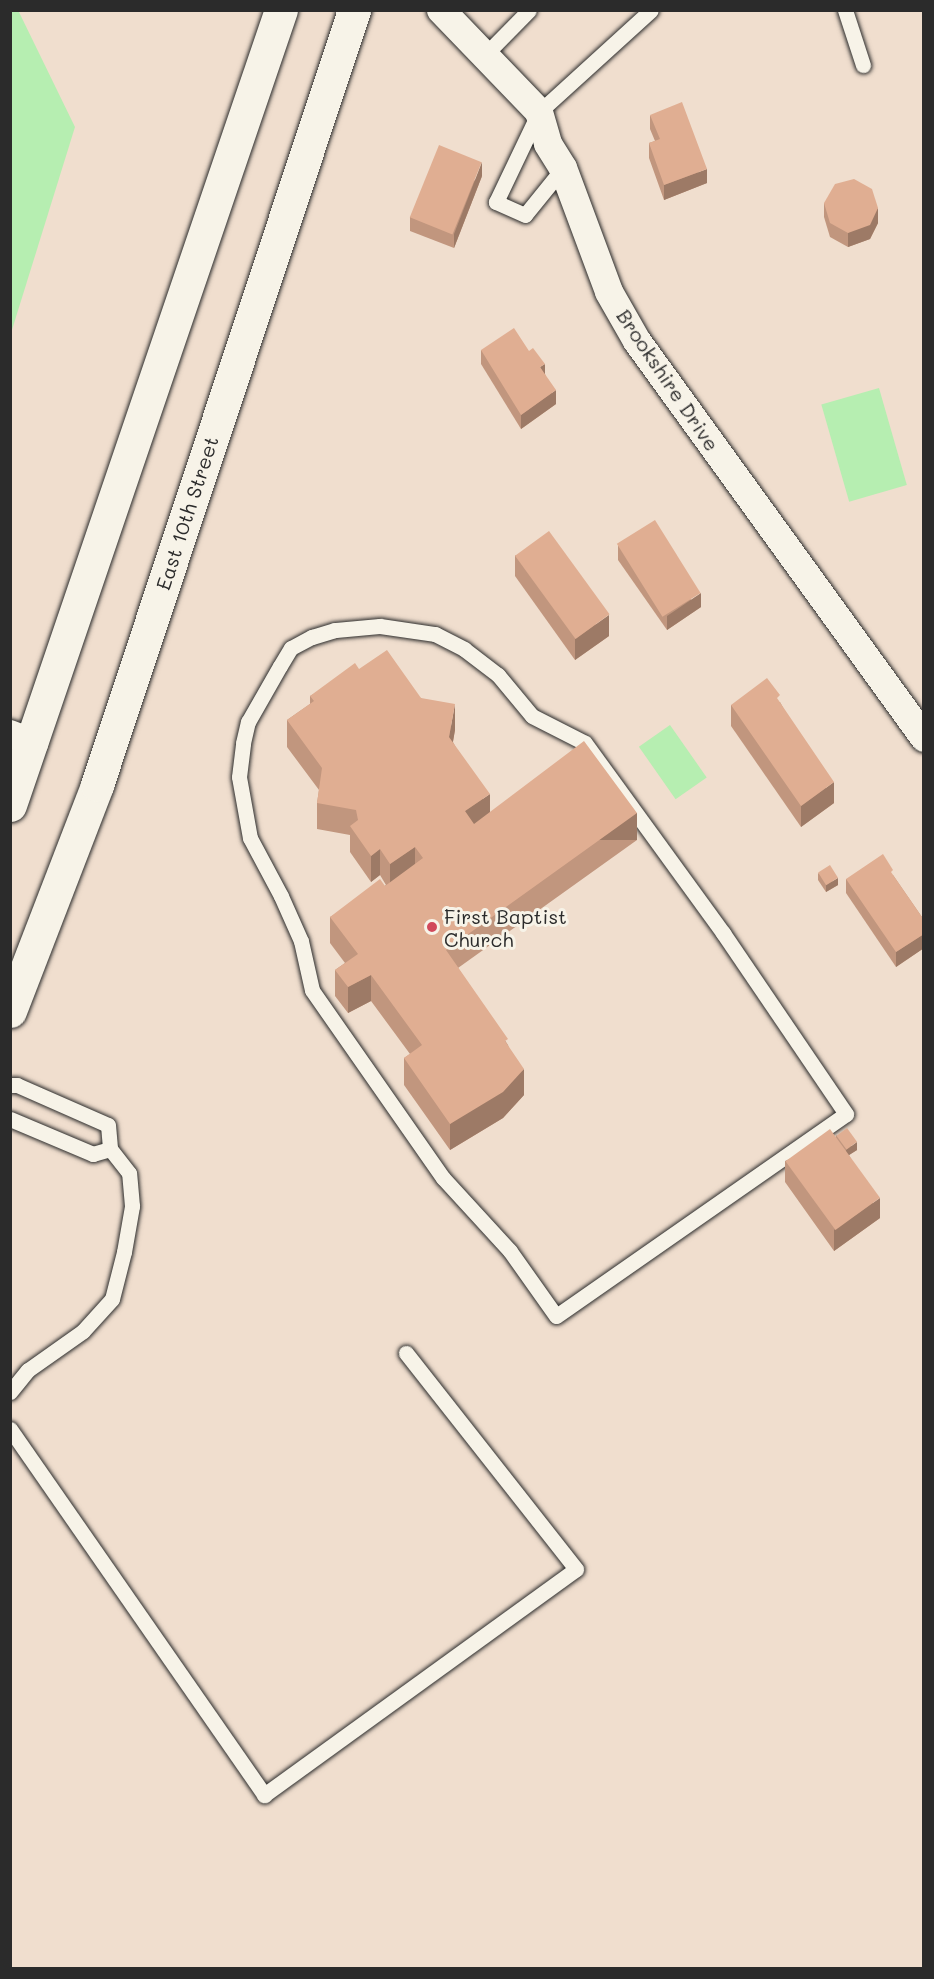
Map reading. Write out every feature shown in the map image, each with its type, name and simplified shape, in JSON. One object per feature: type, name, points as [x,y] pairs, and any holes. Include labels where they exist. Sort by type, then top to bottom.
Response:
[{"type":"main road","points":[[10,806],[22,738],[281,10]]},
{"type":"main road","name":"East 10th Street","points":[[10,1011],[97,785],[354,10]]},
{"type":"street","name":"Brookshire Drive","points":[[441,10],[539,112],[548,144],[563,168],[609,292],[637,341],[924,738]]},
{"type":"lane","points":[[484,56],[529,10]]},
{"type":"lane","points":[[563,168],[525,215],[496,202],[539,112],[651,10]]},
{"type":"lane","points":[[845,10],[863,65]]},
{"type":"lane","points":[[380,626],[435,634],[485,663],[532,716],[585,742],[723,933],[846,1114],[556,1316],[510,1251],[443,1178],[312,990],[301,941],[281,896],[250,838],[239,777],[248,722],[291,648],[312,638],[336,630],[380,626]]},
{"type":"lane","points":[[10,1085],[17,1085],[108,1125],[110,1149],[129,1173],[132,1206],[124,1252],[112,1299],[83,1332],[28,1370],[10,1392]]},
{"type":"lane","points":[[10,1119],[93,1154],[110,1149]]},
{"type":"lane","points":[[10,1429],[264,1796],[576,1569],[406,1353]]},
{"type":"green space","points":[[18,10],[75,127],[11,333],[10,11]]},
{"type":"green space","points":[[879,388],[907,485],[849,502],[821,405]]},
{"type":"green space","points":[[670,725],[707,777],[676,799],[639,747]]},
{"type":"building","points":[[682,102],[707,169],[664,185],[649,143],[660,139],[650,115]]},
{"type":"building","points":[[439,145],[482,162],[452,235],[410,217]]},
{"type":"building","points":[[854,179],[872,189],[878,208],[870,225],[848,233],[830,223],[824,203],[835,184]]},
{"type":"building","points":[[514,328],[529,351],[533,348],[545,364],[540,367],[556,390],[521,415],[481,350]]},
{"type":"building","points":[[655,520],[701,593],[662,617],[617,544]]},
{"type":"building","points":[[549,531],[610,614],[576,639],[515,556]]},
{"type":"building","name":"First Baptist Church","points":[[387,650],[421,698],[455,704],[449,737],[490,794],[465,811],[474,824],[584,741],[637,813],[446,950],[508,1039],[505,1041],[524,1069],[503,1092],[450,1124],[404,1058],[422,1045],[371,975],[348,987],[335,970],[358,954],[330,917],[380,879],[385,886],[423,858],[415,847],[390,864],[380,849],[371,856],[350,826],[358,820],[356,810],[317,803],[322,768],[287,720],[314,701],[310,696],[355,663],[359,669]]},
{"type":"building","points":[[767,678],[780,695],[777,698],[834,782],[801,806],[731,705]]},
{"type":"building","points":[[883,854],[893,870],[891,872],[924,920],[924,934],[896,952],[846,879]]},
{"type":"building","points":[[830,865],[838,878],[826,885],[818,872]]},
{"type":"building","points":[[847,1128],[857,1142],[846,1149],[836,1136]]},
{"type":"building","points":[[830,1129],[880,1198],[835,1230],[786,1161]]},
{"type":"place","name":"First Baptist Church","points":[[432,927]]}]
